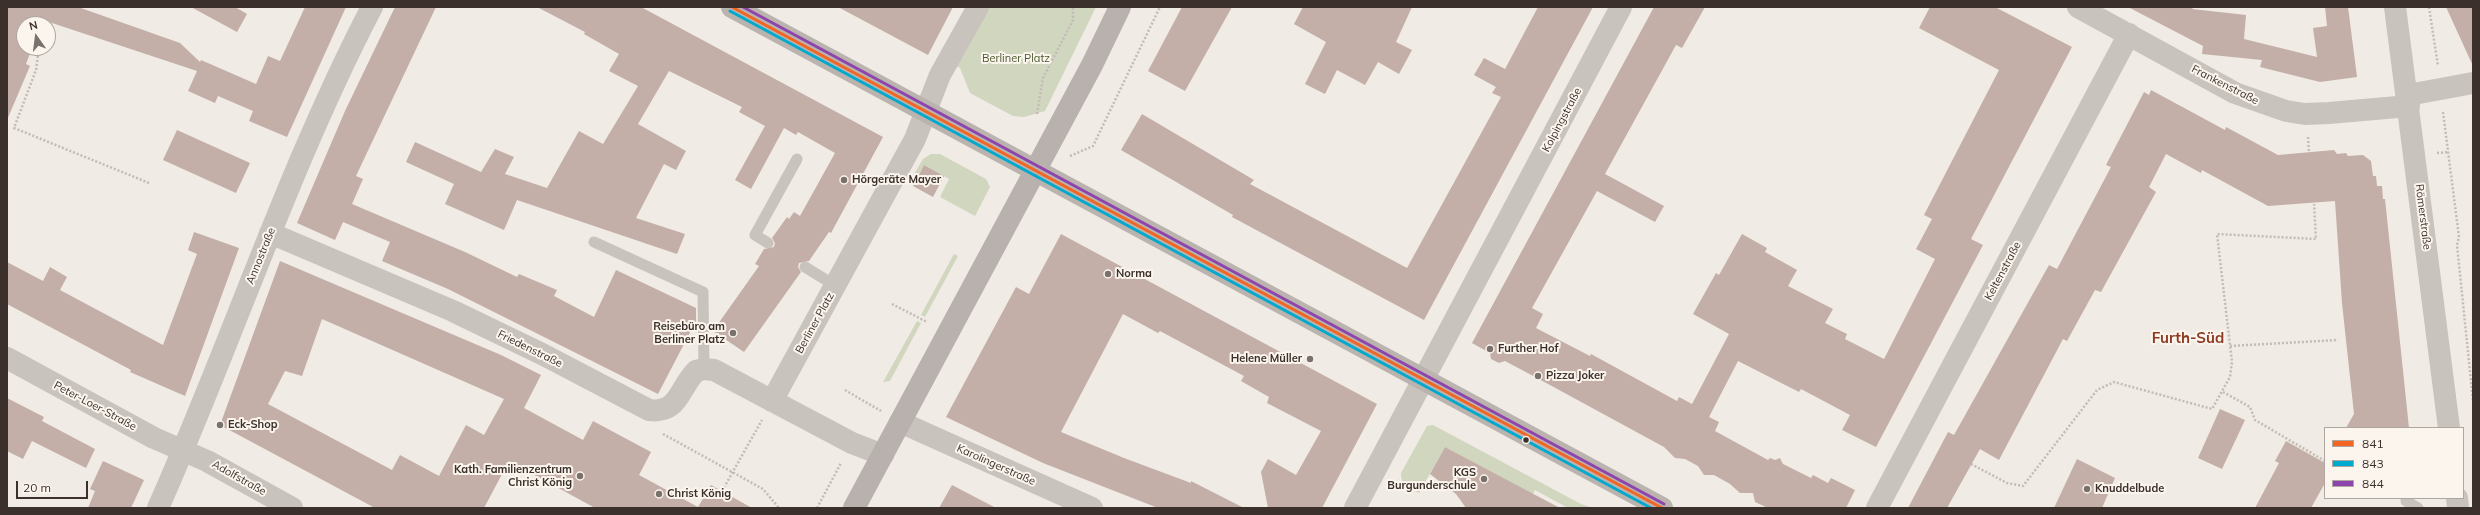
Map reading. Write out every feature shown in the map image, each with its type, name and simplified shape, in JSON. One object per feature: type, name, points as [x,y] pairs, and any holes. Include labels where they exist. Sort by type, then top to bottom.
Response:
[{"type":"main road","points":[[732,7],[1036,170],[1424,382],[1662,508]]},
{"type":"main road","points":[[854,508],[1036,170],[1120,7]]},
{"type":"street","name":"Annostraße","points":[[158,508],[184,450],[270,233],[330,93],[372,7]]},
{"type":"street","name":"Berliner Platz","points":[[772,401],[915,139],[940,75],[978,7]]},
{"type":"street","name":"Kolpingstraße","points":[[1355,508],[1424,382],[1621,7]]},
{"type":"street","name":"Frankenstraße","points":[[2078,7],[2236,93],[2286,111],[2305,114],[2329,113],[2408,100],[2439,89],[2473,83]]},
{"type":"street","name":"Römerstraße","points":[[2395,7],[2449,427]]},
{"type":"street","name":"Keltenstraße","points":[[1877,508],[2129,34]]},
{"type":"street","name":"Friedenstraße","points":[[270,233],[453,311],[544,355],[649,410],[659,412]]},
{"type":"street","name":"Peter-Loer-Straße","points":[[7,358],[154,438],[184,450]]},
{"type":"street","points":[[659,412],[668,408],[675,402],[696,371],[704,369],[714,370],[852,443],[882,455]]},
{"type":"street","name":"Karolingerstraße","points":[[900,422],[1092,508]]},
{"type":"street","name":"Adolfstraße","points":[[184,450],[292,508]]},
{"type":"lane","points":[[768,243],[755,235],[797,159]]},
{"type":"lane","points":[[594,242],[703,292],[704,369]]},
{"type":"lane","points":[[805,267],[836,286]]},
{"type":"lane","points":[[2406,501],[2418,508]]},
{"type":"path","points":[[1037,115],[1044,78],[1073,20],[1073,7]]},
{"type":"path","points":[[1036,170],[1093,146],[1160,7]]},
{"type":"path","points":[[2429,7],[2459,237],[2457,245],[2473,402]]},
{"type":"path","points":[[38,56],[36,70],[14,128],[149,183]]},
{"type":"path","points":[[1971,464],[2008,483],[2023,486],[2097,390],[2114,382],[2212,409],[2223,392],[2230,377],[2230,346],[2216,234],[2316,239],[2314,204]]},
{"type":"path","points":[[892,304],[947,333]]},
{"type":"path","points":[[2230,346],[2338,340]]},
{"type":"path","points":[[845,390],[900,422]]},
{"type":"path","points":[[2223,392],[2250,407],[2255,420],[2324,460]]},
{"type":"path","points":[[722,491],[772,401]]},
{"type":"path","points":[[659,412],[652,428],[763,489],[779,508]]},
{"type":"path","points":[[817,508],[852,443]]},
{"type":"green space","name":"Berliner Platz","points":[[988,7],[1096,7],[1045,111],[1024,117],[1013,116],[970,93],[960,68],[956,66]]},
{"type":"green space","points":[[931,154],[940,154],[986,179],[990,187],[975,216],[940,197],[949,179],[924,165],[914,183],[910,181],[923,159]]},
{"type":"green space","points":[[954,254],[958,256],[925,317],[921,315]]},
{"type":"green space","points":[[917,321],[921,323],[890,381],[883,382]]},
{"type":"green space","points":[[1433,425],[1581,504],[1593,508],[1568,508],[1535,490],[1533,494],[1445,447],[1419,493],[1412,490],[1402,481],[1401,473],[1427,426]]},
{"type":"building","points":[[7,7],[78,7],[180,43],[200,62],[201,60],[256,84],[268,56],[280,61],[305,7],[346,7],[287,137],[249,121],[253,111],[218,96],[215,103],[188,91],[197,71],[56,24],[56,16],[16,16],[16,56],[29,56],[26,64],[30,66],[7,120]]},
{"type":"building","points":[[191,7],[235,7],[247,14],[237,32]]},
{"type":"building","points":[[395,7],[436,7],[356,176],[363,179],[352,204],[465,252],[517,277],[519,274],[557,290],[554,296],[594,317],[616,270],[696,308],[696,321],[658,394],[448,289],[382,261],[390,242],[343,222],[335,240],[297,223],[345,111]]},
{"type":"building","points":[[537,7],[641,7],[883,137],[831,233],[829,232],[809,261],[799,263],[798,267],[801,272],[744,352],[713,331],[759,266],[755,264],[764,249],[774,247],[775,243],[772,238],[787,217],[789,219],[794,212],[800,216],[835,153],[798,132],[796,135],[784,128],[751,189],[735,180],[765,126],[739,112],[742,107],[669,71],[638,124],[686,151],[676,170],[664,164],[636,218],[685,234],[677,254],[517,200],[504,230],[445,204],[454,184],[406,162],[415,142],[481,172],[495,149],[514,157],[505,174],[547,188],[579,131],[603,144],[638,86],[609,71],[619,54],[584,34],[585,32]]},
{"type":"building","points":[[838,7],[953,7],[928,55]]},
{"type":"building","points":[[1182,7],[1232,7],[1185,91],[1148,71]]},
{"type":"building","points":[[1303,7],[1412,7],[1396,42],[1412,50],[1399,74],[1378,62],[1365,85],[1337,70],[1325,94],[1305,84],[1326,42],[1294,24]]},
{"type":"building","points":[[1538,7],[1593,7],[1424,320],[1232,217],[1233,215],[1121,150],[1142,114],[1254,180],[1250,184],[1407,268],[1501,97],[1492,93],[1496,87],[1474,75],[1484,58],[1505,69]]},
{"type":"building","points":[[1654,7],[1705,7],[1682,48],[1676,45],[1605,174],[1664,206],[1655,222],[1597,191],[1532,308],[1543,314],[1536,328],[1590,356],[1591,354],[1677,401],[1679,397],[1692,404],[1729,334],[1693,314],[1716,273],[1719,275],[1742,234],[1767,248],[1765,252],[1797,270],[1788,286],[1833,309],[1825,323],[1847,334],[1845,339],[1884,359],[1935,259],[1916,249],[1932,219],[1924,215],[1999,70],[1919,28],[1930,7],[1995,7],[2072,47],[1971,239],[1983,245],[1876,447],[1842,430],[1850,415],[1801,389],[1799,392],[1738,361],[1709,417],[1719,422],[1715,431],[1768,460],[1770,458],[1775,460],[1780,458],[1783,464],[1811,478],[1813,475],[1828,483],[1831,478],[1855,490],[1846,508],[1768,508],[1755,502],[1753,493],[1740,493],[1730,484],[1714,475],[1704,475],[1698,466],[1685,459],[1675,458],[1664,447],[1505,361],[1499,363],[1491,359],[1490,353],[1472,343]]},
{"type":"building","points":[[2128,7],[2194,7],[2192,9],[2246,15],[2244,39],[2317,57],[2313,28],[2327,26],[2325,7],[2348,7],[2357,77],[2320,82],[2260,67],[2262,60],[2202,54],[2203,46]]},
{"type":"building","points":[[2446,7],[2473,7],[2473,66]]},
{"type":"building","points":[[2151,90],[2225,130],[2226,127],[2278,155],[2334,150],[2337,154],[2346,153],[2348,156],[2363,155],[2371,161],[2373,176],[2376,176],[2377,186],[2382,186],[2383,199],[2385,199],[2409,427],[2347,427],[2354,414],[2342,303],[2335,201],[2268,206],[2202,170],[2201,173],[2166,154],[2149,187],[2156,192],[2101,292],[2095,290],[2067,341],[2063,339],[1999,460],[1980,449],[1947,508],[1908,508],[1948,432],[1954,435],[2049,265],[2057,269],[2111,167],[2106,165],[2144,92],[2149,95]]},
{"type":"building","points":[[177,130],[250,163],[236,193],[163,160]]},
{"type":"building","points":[[924,165],[944,176],[933,197],[913,186]]},
{"type":"building","points":[[194,232],[239,248],[185,396],[130,372],[131,370],[7,304],[7,262],[43,281],[50,267],[67,277],[60,290],[163,345],[197,254],[188,250]]},
{"type":"building","points":[[1061,234],[1377,404],[1322,508],[1268,508],[1261,472],[1268,459],[1296,475],[1321,431],[1267,403],[1269,397],[1241,381],[1244,376],[1160,331],[1158,333],[1123,314],[1061,432],[1124,458],[1191,483],[1191,481],[1244,508],[1158,508],[1043,463],[946,417],[1016,287],[1029,294]]},
{"type":"building","points":[[280,261],[501,355],[541,375],[524,408],[583,440],[593,421],[651,452],[639,475],[698,507],[711,485],[752,508],[595,508],[509,461],[484,508],[375,508],[220,425]],"holes":[[[322,319],[504,399],[484,435],[466,425],[439,476],[400,455],[392,470],[268,404],[285,371],[302,376]]]},
{"type":"building","points":[[7,398],[44,417],[42,421],[95,449],[86,468],[32,441],[23,459],[7,451]]},
{"type":"building","points":[[2220,409],[2245,420],[2222,469],[2198,458]]},
{"type":"building","points":[[2286,441],[2324,462],[2324,485],[2311,508],[2255,508],[2279,463],[2275,461]]},
{"type":"building","name":"KGS Burgunderschule","points":[[1445,447],[1560,508],[1466,508],[1456,494],[1430,474]]},
{"type":"building","name":"Knuddelbude","points":[[2077,459],[2115,478],[2102,508],[2054,508]]},
{"type":"building","points":[[103,461],[144,480],[131,508],[88,508],[95,491],[90,489]]},
{"type":"building","points":[[952,485],[996,508],[939,508]]},
{"type":"transit line","name":"841","points":[[732,7],[1662,508]]},
{"type":"transit line","name":"844","points":[[743,7],[1664,504]]},
{"type":"transit line","name":"843","points":[[730,11],[1651,508]]},
{"type":"place","name":"Hörgeräte Mayer","points":[[844,180]]},
{"type":"place","name":"Norma","points":[[1108,274]]},
{"type":"place","name":"Reisebüro am Berliner Platz","points":[[733,333]]},
{"type":"place","name":"Further Hof","points":[[1490,349]]},
{"type":"place","name":"Helene Müller","points":[[1310,359]]},
{"type":"place","name":"Pizza Joker","points":[[1538,376]]},
{"type":"place","name":"Eck-Shop","points":[[220,425]]},
{"type":"place","name":"Kath. Familienzentrum Christ König","points":[[580,476]]},
{"type":"place","name":"KGS Burgunderschule","points":[[1484,479]]},
{"type":"place","name":"Knuddelbude","points":[[2087,489]]},
{"type":"place","name":"Christ König","points":[[659,494]]},
{"type":"district","name":"Furth-Süd","points":[[2188,338]]}]
